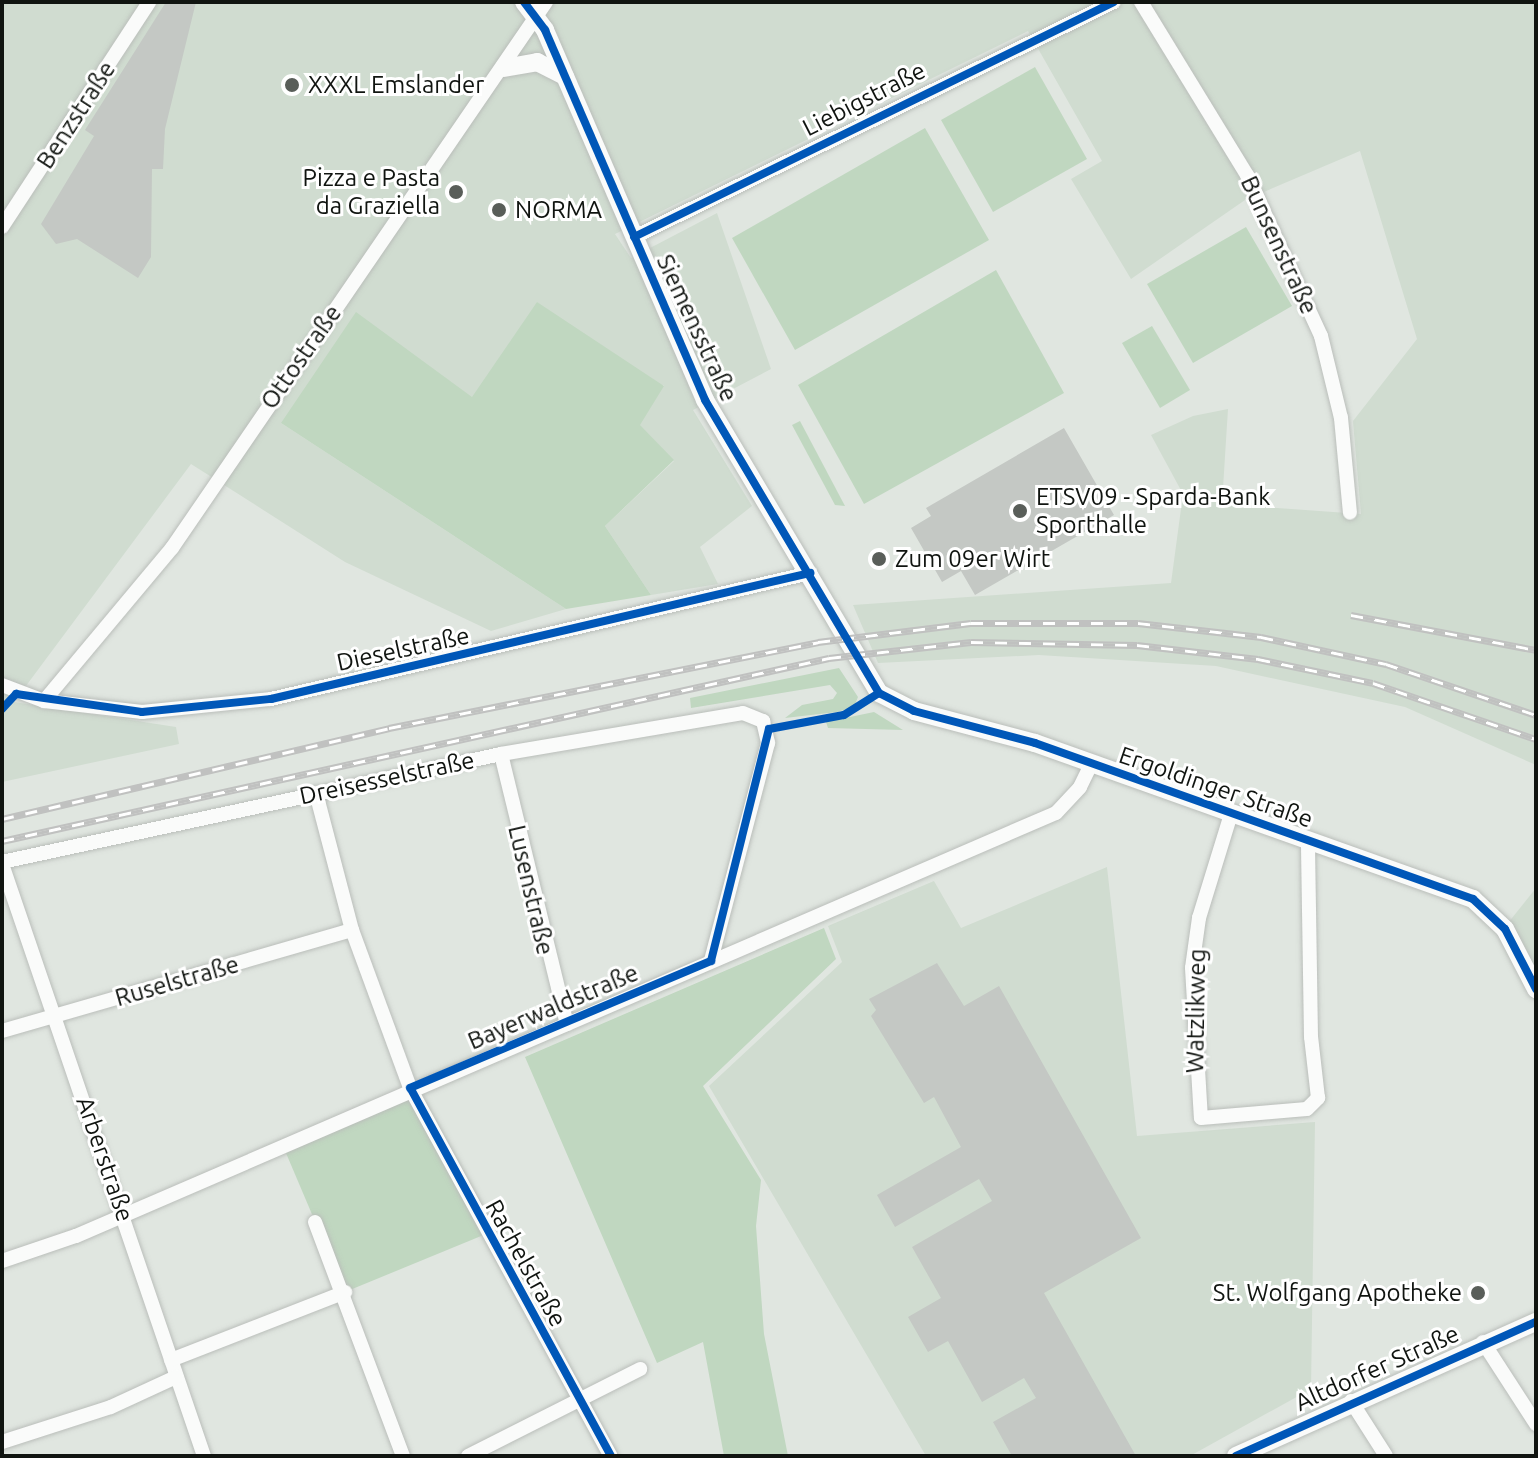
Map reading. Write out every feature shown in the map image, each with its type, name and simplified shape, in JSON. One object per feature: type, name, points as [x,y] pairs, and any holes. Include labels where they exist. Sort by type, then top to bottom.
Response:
[{"type":"main road","name":"Siemensstraße","points":[[535,7],[705,400],[810,573],[856,659]]},
{"type":"main road","points":[[504,68],[537,62],[565,76]]},
{"type":"main road","name":"Ergoldinger Straße","points":[[856,659],[879,693],[901,706],[977,724],[1481,904],[1505,929],[1536,989]]},
{"type":"main road","name":"Altdorfer Straße","points":[[1236,1456],[1483,1342],[1536,1322]]},
{"type":"street","name":"Benzstraße","points":[[2,227],[149,2]]},
{"type":"street","name":"Liebigstraße","points":[[634,237],[1114,2]]},
{"type":"street","name":"Bunsenstraße","points":[[1141,2],[1233,148],[1316,324],[1339,405],[1350,513]]},
{"type":"street","name":"Ottostraße","points":[[44,701],[172,548],[504,68],[535,7]]},
{"type":"street","name":"Dieselstraße","points":[[2,685],[44,701],[142,712],[271,699],[810,573]]},
{"type":"street","name":"Dreisesselstraße","points":[[2,863],[501,754],[732,712],[755,717],[769,729],[711,961]]},
{"type":"street","name":"Lusenstraße","points":[[501,754],[567,1024]]},
{"type":"street","name":"Bayerwaldstraße","points":[[2,1261],[125,1215],[410,1088],[567,1024],[1056,813],[1080,787],[1091,764]]},
{"type":"street","name":"Rachelstraße","points":[[316,793],[352,930],[410,1088],[611,1456]]},
{"type":"street","name":"Watzlikweg","points":[[1231,814],[1199,918],[1192,968],[1199,1117],[1307,1109],[1318,1098],[1310,1023],[1308,840]]},
{"type":"street","name":"Arberstraße","points":[[2,863],[125,1215],[204,1456]]},
{"type":"street","name":"Ruselstraße","points":[[2,1031],[352,930]]},
{"type":"street","points":[[315,1222],[345,1292],[403,1456]]},
{"type":"street","points":[[171,1360],[345,1292]]},
{"type":"street","points":[[1483,1342],[1536,1424]]},
{"type":"street","points":[[468,1456],[640,1369]]},
{"type":"street","points":[[2,1442],[111,1407],[176,1377]]},
{"type":"street","points":[[1351,1401],[1386,1456]]},
{"type":"shaded area","points":[[2,2],[1536,2],[1536,765],[1405,707],[1216,666],[1039,655],[878,663],[853,605],[1171,583],[1183,494],[1151,435],[1193,416],[1228,409],[1222,504],[1361,514],[1353,421],[1417,339],[1360,151],[1245,200],[1131,279],[1071,179],[1102,161],[1028,31],[615,234],[631,258],[717,213],[771,369],[693,410],[752,506],[700,547],[718,584],[651,595],[605,526],[674,461],[639,425],[664,385],[472,397],[281,423],[566,609],[491,631],[345,562],[191,464],[14,702],[176,727],[179,744],[2,782]]},
{"type":"shaded area","points":[[1107,867],[1137,1136],[1315,1122],[1311,1389],[1190,1456],[926,1456],[709,1086],[842,962],[828,926],[934,881],[961,928]]},
{"type":"shaded area","points":[[1536,888],[1536,988],[1504,928]]},
{"type":"green space","points":[[1035,67],[1087,159],[993,212],[941,120]]},
{"type":"green space","points":[[925,128],[989,240],[795,350],[732,238]]},
{"type":"green space","points":[[1246,227],[1292,306],[1193,363],[1147,284]]},
{"type":"green space","points":[[996,270],[1064,393],[864,504],[798,385]]},
{"type":"green space","points":[[537,302],[664,386],[640,425],[674,460],[605,526],[651,595],[566,609],[281,423],[356,312],[472,397]]},
{"type":"green space","points":[[1152,326],[1190,390],[1160,408],[1122,343]]},
{"type":"green space","points":[[800,421],[845,506],[835,505],[792,425]]},
{"type":"green space","points":[[839,668],[858,697],[854,707],[837,712],[785,718],[802,705],[833,699],[837,693],[830,685],[691,708],[690,698]]},
{"type":"green space","points":[[874,712],[903,730],[828,728],[826,722]]},
{"type":"green space","points":[[824,928],[836,959],[703,1086],[761,1180],[756,1226],[764,1334],[788,1456],[724,1456],[703,1342],[657,1363],[525,1057]]},
{"type":"green space","points":[[410,1088],[486,1234],[345,1292],[283,1146]]},
{"type":"building","points":[[166,2],[196,2],[165,129],[163,169],[152,169],[151,257],[138,278],[77,239],[56,244],[41,224],[94,136],[85,130]]},
{"type":"building","name":"ETSV09 - Sparda-Bank Sporthalle","points":[[1064,428],[1114,515],[975,595],[961,571],[942,582],[911,528],[931,516],[926,508]]},
{"type":"building","points":[[937,963],[964,1006],[999,986],[1141,1238],[1044,1293],[1136,1456],[1012,1456],[993,1422],[1036,1398],[1024,1378],[982,1402],[948,1341],[928,1352],[908,1317],[941,1298],[912,1247],[992,1201],[979,1179],[895,1227],[877,1195],[961,1147],[934,1097],[924,1103],[871,1016],[876,1010],[869,999]]},
{"type":"railway","points":[[1351,615],[1536,650]]},
{"type":"railway","points":[[2,819],[389,728],[818,642],[971,623],[1138,623],[1261,637],[1386,664],[1536,715]]},
{"type":"railway","points":[[2,841],[829,658],[971,642],[1137,645],[1258,659],[1373,683],[1536,739]]},
{"type":"cycle path","points":[[524,2],[545,30],[705,400],[879,693],[914,711],[1035,743],[1473,899],[1505,929],[1536,989]]},
{"type":"cycle path","points":[[634,237],[1114,2]]},
{"type":"cycle path","points":[[2,709],[16,694],[142,712],[271,699],[810,573]]},
{"type":"cycle path","points":[[611,1456],[410,1088],[711,961],[769,729],[844,715],[879,693]]},
{"type":"cycle path","points":[[1236,1456],[1536,1322]]},
{"type":"place","name":"XXXL Emslander","points":[[292,85]]},
{"type":"place","name":"Pizza e Pasta da Graziella","points":[[456,192]]},
{"type":"place","name":"NORMA","points":[[499,210]]},
{"type":"place","name":"ETSV09 - Sparda-Bank Sporthalle","points":[[1020,511]]},
{"type":"place","name":"Zum 09er Wirt","points":[[879,559]]},
{"type":"place","name":"St. Wolfgang Apotheke","points":[[1478,1293]]}]
